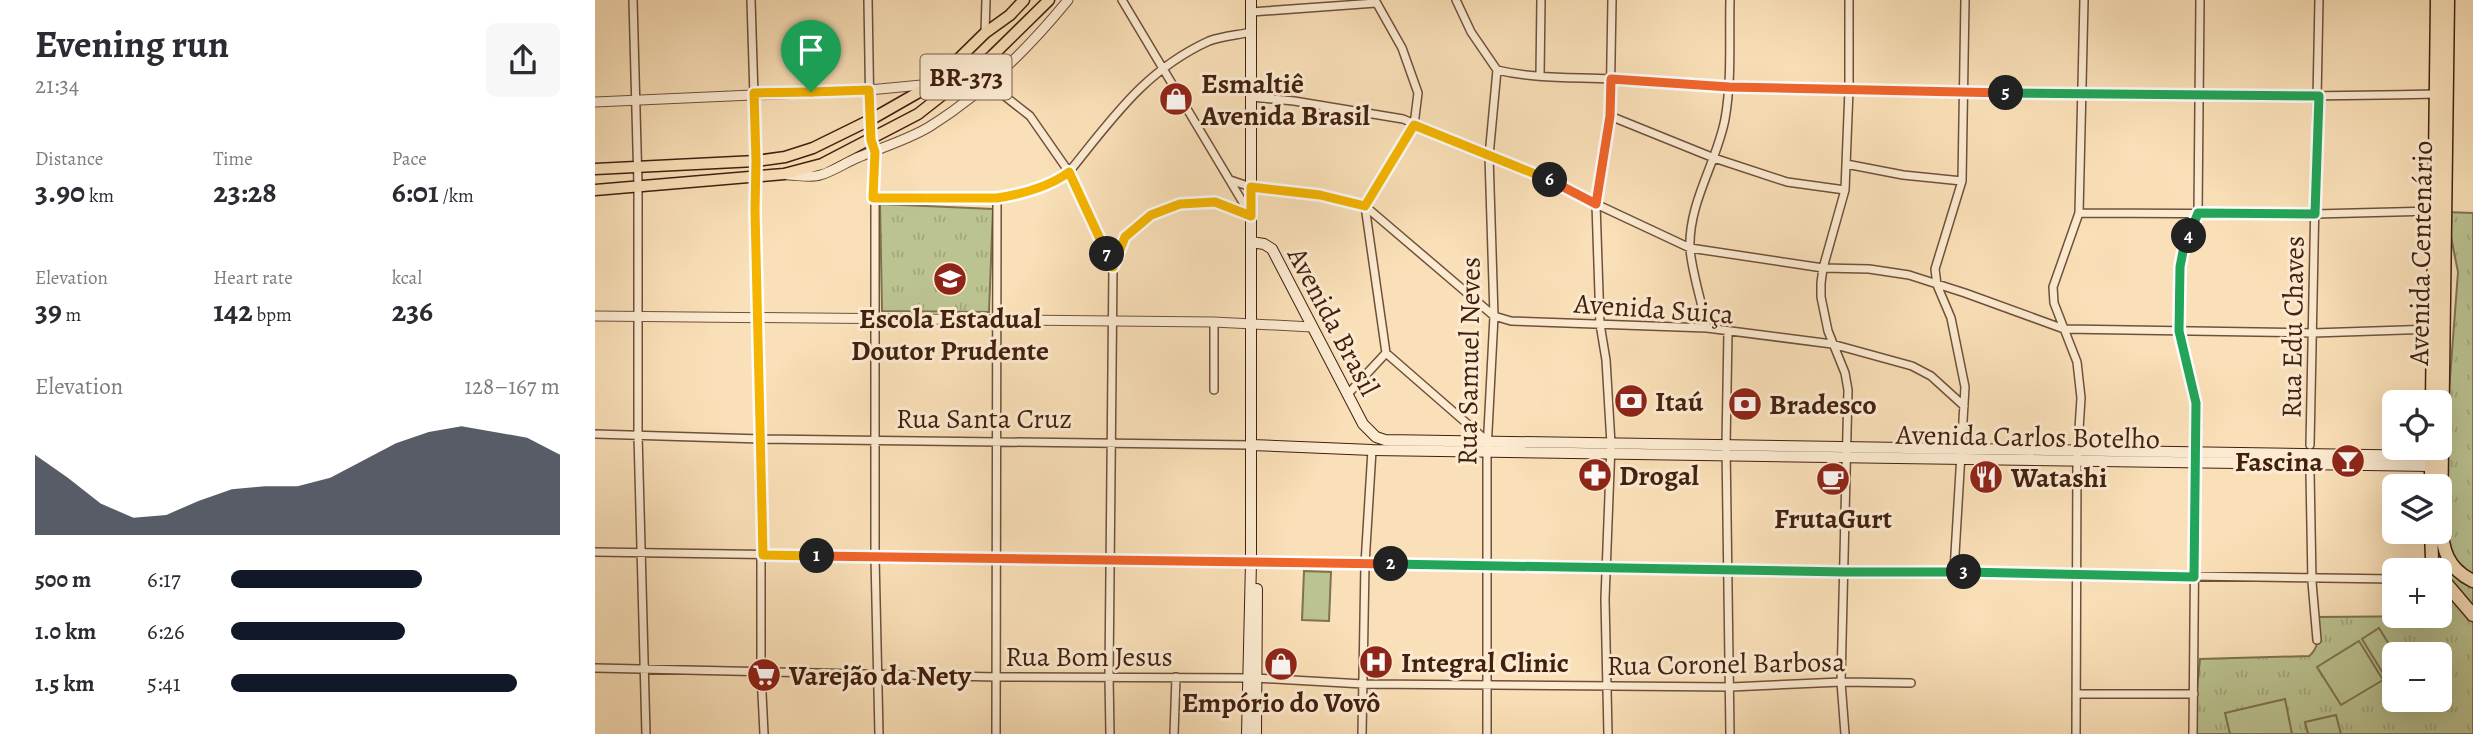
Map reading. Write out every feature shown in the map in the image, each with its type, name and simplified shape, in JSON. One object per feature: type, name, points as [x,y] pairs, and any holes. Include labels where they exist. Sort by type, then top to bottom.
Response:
[{"type":"highway","name":"Avenida Centenário","points":[[2435,390],[2441,93],[2437,0]]},
{"type":"highway","name":"Avenida Centenário","points":[[2432,390],[2434,211],[2448,0]]},
{"type":"highway","name":"Avenida Centenário","points":[[2434,460],[2442,545],[2453,567],[2471,580]]},
{"type":"highway","points":[[2452,590],[2473,614]]},
{"type":"main road","name":"BR-373","points":[[595,169],[756,161],[785,157],[813,148],[870,120],[933,84],[985,33],[1010,15],[1024,0]]},
{"type":"main road","name":"BR-373","points":[[595,190],[784,174],[822,164],[918,114],[965,78],[1049,0]]},
{"type":"main road","points":[[1247,734],[1251,678],[1251,0]]},
{"type":"main road","name":"Avenida Brasil","points":[[1251,242],[1264,244],[1272,249],[1347,395],[1369,432],[1390,441]]},
{"type":"main road","name":"Avenida Brasil","points":[[1367,449],[1369,432]]},
{"type":"main road","points":[[1367,449],[1390,441]]},
{"type":"main road","name":"Avenida Carlos Botelho","points":[[1390,441],[1611,449],[2195,457],[2382,456]]},
{"type":"main road","name":"Rua Santa Cruz","points":[[1251,445],[1367,449]]},
{"type":"main road","name":"Avenida Carlos Botelho","points":[[1367,449],[1487,446]]},
{"type":"main road","points":[[1251,678],[1255,734]]},
{"type":"street","points":[[633,0],[638,186],[638,435],[646,734]]},
{"type":"street","points":[[751,0],[756,161],[756,316],[761,439],[761,673],[764,734]]},
{"type":"street","points":[[869,0],[870,120],[875,152],[874,440],[879,734]]},
{"type":"street","points":[[985,33],[986,0]]},
{"type":"street","points":[[784,174],[818,176],[929,127],[988,83],[1048,26],[1068,0]]},
{"type":"street","points":[[1122,0],[1251,216]]},
{"type":"street","points":[[1456,0],[1471,32],[1497,70],[1521,76],[1729,87],[1965,93],[2319,96],[2441,93]]},
{"type":"street","points":[[1540,76],[1541,0]]},
{"type":"street","points":[[1608,734],[1605,599],[1611,449],[1606,360],[1600,324],[1596,204],[1610,116],[1612,0]]},
{"type":"street","points":[[1707,328],[1690,248],[1696,205],[1725,119],[1729,87],[1730,0]]},
{"type":"street","points":[[1845,734],[1841,681],[1847,382],[1832,344],[1821,297],[1823,268],[1845,190],[1849,0]]},
{"type":"street","points":[[1954,571],[1965,387],[1951,318],[1937,285],[1935,269],[1962,181],[1965,0]]},
{"type":"street","points":[[2076,734],[2077,455],[2081,398],[2077,362],[2054,303],[2053,287],[2079,213],[2084,0]]},
{"type":"street","points":[[2193,734],[2195,392],[2179,331],[2180,267],[2184,246],[2198,213],[2200,0]]},
{"type":"street","name":"Rua Edu Chaves","points":[[2310,445],[2319,0]]},
{"type":"street","points":[[1251,12],[1375,2],[1402,48],[1418,93],[1414,125],[1365,206],[1386,353],[1487,446]]},
{"type":"street","points":[[873,198],[997,198],[1058,181],[1069,172],[1125,102],[1163,67],[1211,40],[1251,32]]},
{"type":"street","name":"Rua Samuel Neves","points":[[1487,734],[1487,446],[1494,316],[1489,156],[1497,70]]},
{"type":"street","points":[[988,83],[1030,116],[1069,172],[1113,267]]},
{"type":"street","points":[[595,102],[869,90],[933,84]]},
{"type":"street","points":[[1251,97],[1294,101],[1403,119],[1571,189],[1596,204],[1690,248],[1823,268],[1869,269],[1909,275],[2064,329],[2313,333],[2434,329]]},
{"type":"street","points":[[1610,116],[1714,158],[1787,182],[1845,190]]},
{"type":"street","points":[[1846,164],[1902,175],[1962,181]]},
{"type":"street","points":[[1230,180],[1251,187],[1320,195],[1365,206],[1494,316]]},
{"type":"street","points":[[996,734],[994,559],[997,198]]},
{"type":"street","points":[[1110,734],[1108,676],[1113,267],[1125,237],[1151,215],[1180,204],[1215,202],[1251,216]]},
{"type":"street","points":[[2079,213],[2315,214],[2434,211]]},
{"type":"street","points":[[595,316],[1214,322],[1312,327]]},
{"type":"street","name":"Avenida Suiça","points":[[1494,316],[1511,321],[1707,328],[1832,344],[1912,366],[1952,392],[1964,406]]},
{"type":"street","points":[[1214,322],[1214,390]]},
{"type":"street","points":[[1728,332],[1727,569],[1730,734]]},
{"type":"street","points":[[1347,395],[1386,353]]},
{"type":"street","name":"Rua Santa Cruz","points":[[595,434],[761,439],[1251,445]]},
{"type":"street","points":[[1362,734],[1367,449]]},
{"type":"street","points":[[2310,472],[2312,578],[2317,640]]},
{"type":"street","points":[[595,552],[2382,579]]},
{"type":"street","name":"Rua Bom Jesus","points":[[595,668],[996,677],[1251,678]]},
{"type":"street","points":[[1174,734],[1176,677]]},
{"type":"street","name":"Rua Coronel Barbosa","points":[[1251,678],[1363,684],[1731,687],[1841,681],[1911,683]]},
{"type":"street","points":[[2077,694],[2194,694]]},
{"type":"green space","points":[[880,204],[993,209],[989,312],[882,311]]},
{"type":"green space","points":[[2446,212],[2473,213],[2473,734],[2197,734],[2200,659],[2309,656],[2317,643],[2318,617],[2382,616],[2382,628],[2452,628],[2452,558],[2448,558],[2448,544],[2452,544],[2452,474],[2446,474],[2445,460],[2452,460],[2452,390],[2449,390],[2458,272]]},
{"type":"green space","points":[[1304,571],[1331,572],[1329,621],[1302,620]]},
{"type":"green space","points":[[2379,628],[2388,642],[2382,642],[2382,672],[2362,639]]},
{"type":"green space","points":[[2359,641],[2382,681],[2341,705],[2317,667]]},
{"type":"green space","points":[[2285,699],[2292,734],[2230,734],[2225,713]]},
{"type":"green space","points":[[2336,715],[2341,734],[2308,734],[2305,722]]},
{"type":"place","name":"Esmaltiê Avenida Brasil","points":[[1176,99]]},
{"type":"place","name":"Escola Estadual Doutor Prudente","points":[[950,279]]},
{"type":"place","name":"Itaú","points":[[1631,401]]},
{"type":"place","name":"Bradesco","points":[[1745,404]]},
{"type":"place","name":"Fascina","points":[[2348,461]]},
{"type":"place","name":"Drogal","points":[[1595,475]]},
{"type":"place","name":"Watashi","points":[[1986,477]]},
{"type":"place","name":"FrutaGurt","points":[[1833,479]]},
{"type":"place","name":"Integral Clinic","points":[[1376,662]]},
{"type":"place","name":"Empório do Vovô","points":[[1281,664]]},
{"type":"place","name":"Varejão da Nety","points":[[764,675]]},
{"type":"route","points":[[1611,79],[1729,87],[1965,93],[2319,96],[2315,214],[2198,213],[2184,246],[2180,267],[2179,331],[2196,403],[2194,577],[1954,571],[1845,572],[763,555],[756,316],[754,93],[811,92],[869,90],[871,140],[875,152],[873,198],[997,198],[1058,181],[1069,172],[1113,267],[1125,237],[1151,215],[1180,204],[1215,202],[1251,216],[1251,187],[1320,195],[1365,206],[1414,125],[1571,189],[1596,204],[1610,116],[1611,79]]}]
